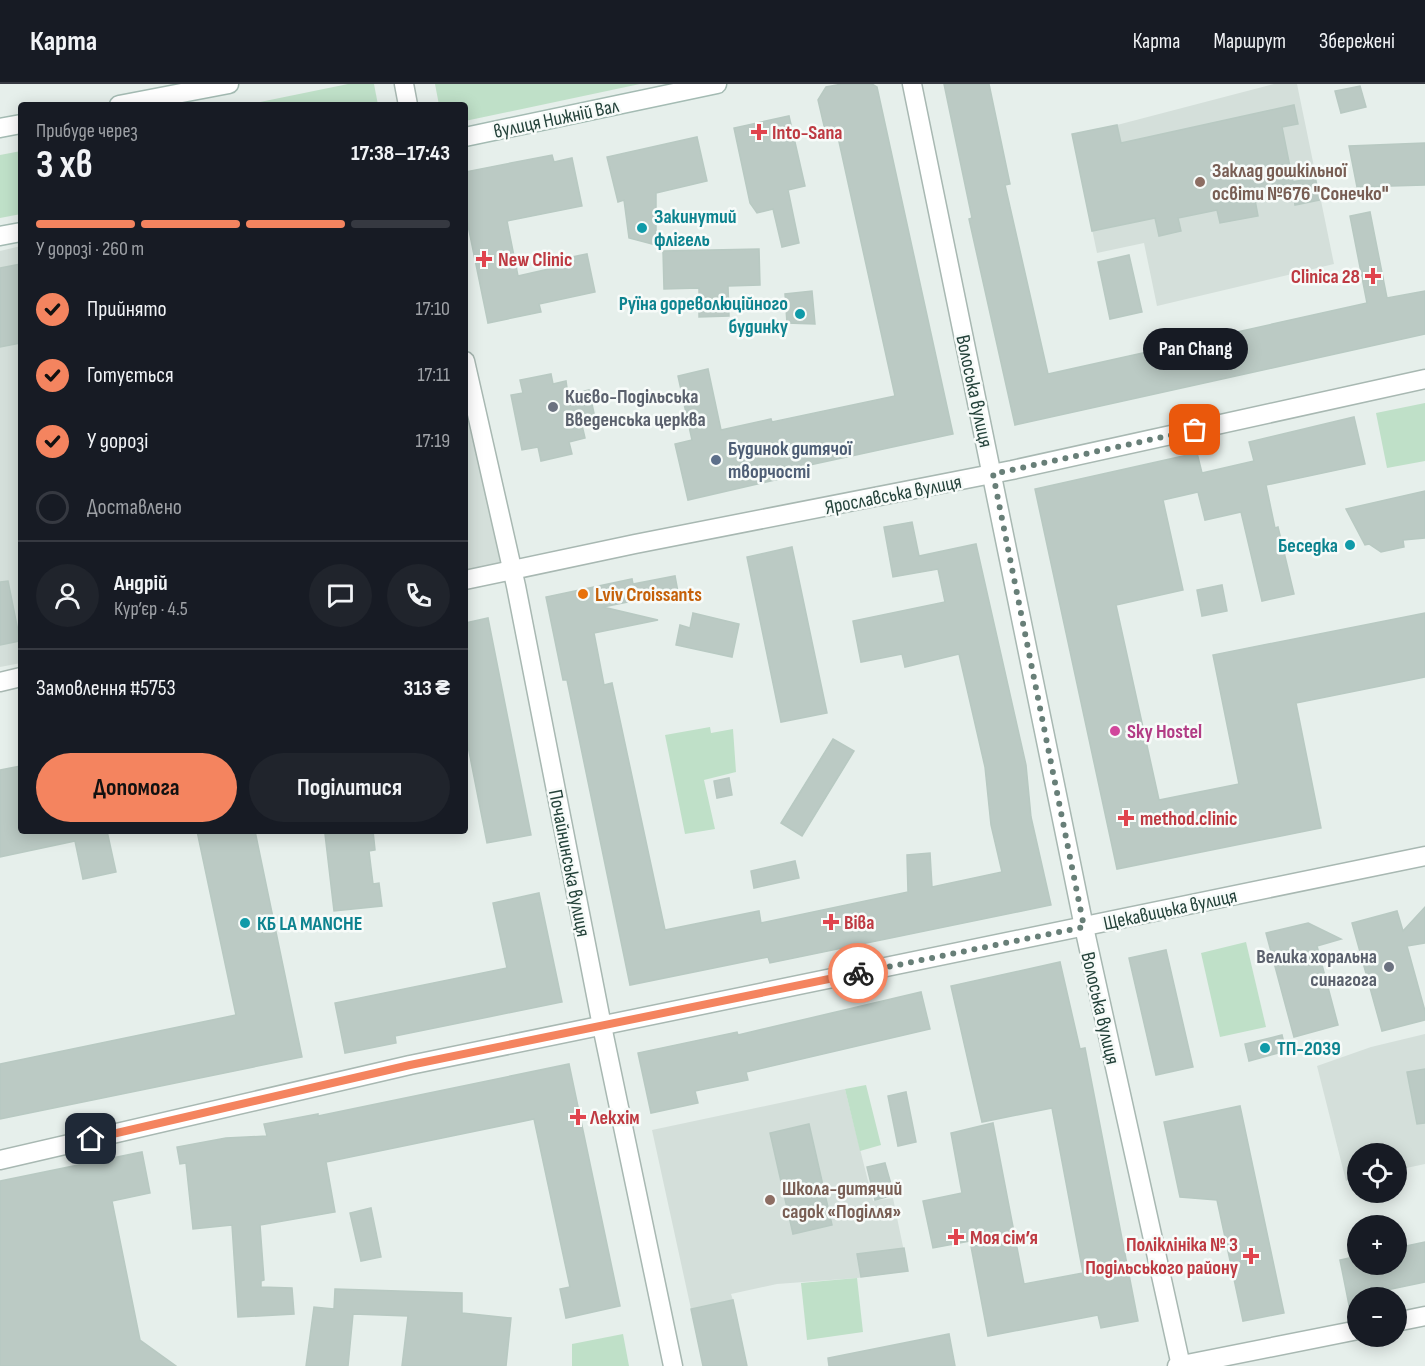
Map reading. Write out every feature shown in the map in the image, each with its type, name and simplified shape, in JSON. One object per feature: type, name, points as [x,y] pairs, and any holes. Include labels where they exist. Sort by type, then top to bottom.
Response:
[{"type":"street","points":[[135,102],[229,84]]},
{"type":"street","points":[[404,84],[407,102]]},
{"type":"street","name":"вулиця Нижній Вал","points":[[468,136],[717,84]]},
{"type":"street","name":"Волоська вулиця","points":[[912,84],[1084,927],[1180,1366]]},
{"type":"street","points":[[0,128],[18,125]]},
{"type":"street","points":[[0,236],[18,233]]},
{"type":"street","name":"Почайнинська вулиця","points":[[468,374],[513,571],[602,1026],[674,1366]]},
{"type":"street","name":"Ярославська вулиця","points":[[468,579],[635,544],[993,474],[1425,379]]},
{"type":"street","points":[[0,682],[18,678]]},
{"type":"street","name":"Щекавицька вулиця","points":[[0,1160],[410,1065],[1425,856]]},
{"type":"street","points":[[1407,1320],[1425,1316]]},
{"type":"street","points":[[1180,1366],[1347,1331]]},
{"type":"shaded area","name":"Заклад дошкільної освіти №676 \"Сонечко\"","points":[[1274,84],[1297,84],[1334,264],[1157,306],[1144,243],[1097,253],[1072,134],[1117,125]]},
{"type":"shaded area","points":[[18,247],[18,664],[0,667],[0,251]]},
{"type":"shaded area","points":[[468,421],[503,567],[468,574]]},
{"type":"shaded area","points":[[1425,1034],[1425,1164],[1407,1168],[1407,1143],[1347,1143],[1346,1181],[1317,1066],[1371,1047]]},
{"type":"shaded area","name":"Школа-дитячий садок «Поділля»","points":[[845,1089],[873,1201],[893,1198],[908,1271],[857,1278],[777,1284],[731,1294],[733,1300],[691,1309],[652,1130]]},
{"type":"green space","points":[[348,84],[374,84],[377,102],[260,102]]},
{"type":"green space","points":[[435,84],[640,84],[468,120],[468,102],[438,102]]},
{"type":"green space","points":[[18,152],[18,215],[0,218],[0,155]]},
{"type":"green space","points":[[1425,403],[1425,461],[1387,468],[1376,413]]},
{"type":"green space","points":[[710,727],[711,733],[733,729],[736,772],[704,780],[715,829],[685,834],[665,735]]},
{"type":"green space","points":[[1246,942],[1266,1027],[1220,1037],[1201,953]]},
{"type":"green space","points":[[866,1085],[881,1145],[860,1151],[845,1089]]},
{"type":"green space","points":[[857,1278],[863,1332],[807,1340],[801,1283]]},
{"type":"green space","points":[[623,1334],[629,1366],[572,1366],[572,1344]]},
{"type":"building","points":[[842,84],[872,84],[877,87],[953,434],[782,471],[784,478],[688,500],[675,444],[692,440],[678,376],[708,369],[721,430],[771,419],[772,422],[895,396],[836,128],[825,130],[818,100],[826,87]]},
{"type":"building","points":[[944,84],[989,84],[1010,184],[1005,185],[1048,374],[1367,303],[1350,216],[1370,212],[1387,298],[1425,291],[1425,334],[1015,425],[969,219],[972,218]]},
{"type":"building","points":[[1360,86],[1366,107],[1341,113],[1335,91]]},
{"type":"building","points":[[1294,105],[1298,124],[1282,127],[1293,182],[1315,177],[1320,200],[1295,205],[1293,192],[1255,200],[1258,216],[1220,223],[1217,210],[1178,218],[1181,231],[1159,236],[1155,218],[1092,231],[1072,134],[1117,125],[1121,143]]},
{"type":"building","points":[[789,116],[805,186],[788,190],[799,243],[782,247],[773,209],[757,213],[750,203],[734,128]]},
{"type":"building","points":[[697,137],[707,181],[656,193],[656,245],[629,238],[624,200],[618,202],[607,157]]},
{"type":"building","points":[[1425,143],[1425,185],[1357,187],[1349,146]]},
{"type":"building","points":[[552,155],[554,162],[572,158],[582,206],[507,221],[518,276],[553,268],[551,261],[587,254],[595,292],[539,304],[541,312],[488,323],[468,226],[468,171]]},
{"type":"building","points":[[759,249],[760,285],[728,286],[729,316],[699,317],[699,288],[664,289],[663,251]]},
{"type":"building","points":[[1129,255],[1142,312],[1110,319],[1098,262]]},
{"type":"building","points":[[18,265],[18,344],[0,347],[0,268]]},
{"type":"building","name":"Руїна дореволюційного будинку","points":[[812,291],[815,324],[787,323],[785,294]]},
{"type":"building","name":"Києво-Подільська Введенська церква","points":[[551,374],[553,384],[566,381],[568,395],[589,390],[595,418],[581,421],[585,438],[569,442],[572,454],[541,461],[538,447],[522,450],[511,395],[523,393],[520,380]]},
{"type":"building","points":[[1354,417],[1365,464],[1266,485],[1275,528],[1278,527],[1294,594],[1262,601],[1241,512],[1205,520],[1198,492],[1163,500],[1183,590],[1116,605],[1159,800],[1239,784],[1213,655],[1425,613],[1425,677],[1296,703],[1321,828],[1117,869],[1035,489],[1197,453],[1202,473],[1254,461],[1249,442]]},
{"type":"building","points":[[1425,491],[1425,538],[1403,540],[1404,547],[1381,552],[1369,544],[1365,545],[1346,509]]},
{"type":"building","points":[[912,522],[919,556],[976,544],[1026,765],[1031,817],[1051,905],[770,963],[768,957],[630,985],[567,680],[563,680],[546,597],[632,579],[633,584],[675,576],[678,592],[603,607],[658,620],[594,633],[604,685],[612,683],[665,930],[759,911],[761,923],[908,892],[907,855],[930,853],[932,887],[1002,872],[991,825],[985,767],[959,654],[905,667],[902,654],[861,662],[853,621],[945,602],[938,569],[893,577],[884,527]]},
{"type":"building","points":[[792,547],[827,713],[781,722],[747,557]]},
{"type":"building","points":[[8,581],[18,641],[0,645],[0,582]]},
{"type":"building","points":[[1222,585],[1227,611],[1202,616],[1197,590]]},
{"type":"building","points":[[693,613],[739,624],[732,657],[676,645],[680,625],[690,628]]},
{"type":"building","points":[[488,618],[531,835],[487,843],[468,746],[468,622]]},
{"type":"building","points":[[833,739],[854,751],[802,836],[781,823]]},
{"type":"building","points":[[18,767],[18,834],[108,834],[116,872],[83,879],[75,841],[0,857],[0,770]]},
{"type":"building","points":[[729,778],[732,795],[717,798],[714,781]]},
{"type":"building","name":"КБ LA MANCHE","points":[[198,834],[256,834],[302,1057],[0,1119],[0,1064],[236,1015]]},
{"type":"building","points":[[325,834],[373,834],[375,850],[369,851],[373,884],[379,883],[382,906],[334,911]]},
{"type":"building","points":[[795,861],[799,878],[754,888],[751,871]]},
{"type":"building","points":[[539,893],[562,1002],[395,1036],[396,1043],[345,1053],[335,1003],[507,968],[493,903]]},
{"type":"building","name":"Велика хоральна синагога","points":[[1425,907],[1425,943],[1407,946],[1425,1011],[1425,1020],[1382,1031],[1352,923],[1397,911],[1403,931]]},
{"type":"building","points":[[1308,923],[1341,939],[1317,946],[1338,1025],[1294,1037],[1266,933]]},
{"type":"building","points":[[1166,950],[1193,1067],[1156,1075],[1129,958]]},
{"type":"building","points":[[1060,962],[1080,1049],[1085,1048],[1138,1321],[1101,1328],[1098,1315],[988,1336],[970,1241],[933,1248],[923,1201],[962,1193],[951,1133],[993,1123],[1024,1284],[1083,1273],[1052,1108],[982,1122],[951,986]]},
{"type":"building","points":[[921,992],[930,1029],[746,1072],[748,1080],[695,1091],[698,1103],[651,1113],[638,1053],[737,1032],[738,1035]]},
{"type":"building","name":"ТП-2039","points":[[1282,1035],[1286,1051],[1249,1061],[1245,1044]]},
{"type":"building","points":[[569,1064],[620,1306],[566,1318],[560,1289],[570,1287],[534,1119],[326,1162],[335,1212],[260,1225],[264,1280],[261,1281],[261,1287],[292,1288],[294,1314],[238,1317],[232,1225],[193,1229],[186,1163],[180,1164],[177,1147],[226,1138],[267,1136],[264,1124],[318,1114],[318,1116]]},
{"type":"building","points":[[1425,1069],[1425,1123],[1417,1124],[1407,1072]]},
{"type":"building","points":[[906,1092],[916,1142],[898,1146],[888,1096]]},
{"type":"building","name":"Поліклініка № 3 Подільського району","points":[[1240,1106],[1284,1313],[1243,1321],[1217,1200],[1180,1197],[1164,1122]]},
{"type":"building","points":[[809,1124],[832,1225],[793,1234],[770,1133]]},
{"type":"building","points":[[142,1152],[150,1193],[112,1201],[140,1340],[176,1366],[0,1366],[0,1181]]},
{"type":"building","points":[[885,1163],[894,1195],[875,1200],[867,1167]]},
{"type":"building","points":[[371,1208],[381,1257],[361,1261],[350,1213]]},
{"type":"building","points":[[1425,1242],[1425,1282],[1401,1287],[1347,1287],[1347,1295],[1340,1260],[1347,1258],[1347,1275],[1407,1275],[1407,1246]]},
{"type":"building","points":[[904,1248],[908,1271],[861,1277],[857,1254]]},
{"type":"building","points":[[335,1289],[462,1293],[462,1313],[511,1318],[506,1366],[402,1366],[408,1316],[353,1314],[348,1366],[306,1366],[314,1307],[334,1309]]},
{"type":"building","points":[[733,1300],[747,1366],[703,1366],[691,1309]]},
{"type":"building","points":[[949,1334],[955,1366],[829,1366],[828,1358]]},
{"type":"way so far","points":[[858,973],[1084,927],[993,474],[1195,430]]},
{"type":"place","name":"Into-Sana","points":[[759,132]]},
{"type":"place","name":"Заклад дошкільної освіти №676 \"Сонечко\"","points":[[1200,182]]},
{"type":"place","name":"Закинутий флігель","points":[[642,228]]},
{"type":"place","name":"New Clinic","points":[[484,259]]},
{"type":"place","name":"Clinica 28","points":[[1373,276]]},
{"type":"place","name":"Руїна дореволюційного будинку","points":[[800,314]]},
{"type":"place","name":"Києво-Подільська Введенська церква","points":[[553,407]]},
{"type":"place","name":"Pan Chang","points":[[1195,430]]},
{"type":"place","name":"Будинок дитячої творчості","points":[[716,460]]},
{"type":"place","name":"Беседка","points":[[1350,545]]},
{"type":"place","name":"Lviv Croissants","points":[[583,594]]},
{"type":"place","name":"Sky Hostel","points":[[1115,731]]},
{"type":"place","name":"method.clinic","points":[[1126,818]]},
{"type":"place","name":"Віва","points":[[831,922]]},
{"type":"place","name":"КБ LA MANCHE","points":[[245,923]]},
{"type":"place","name":"Велика хоральна синагога","points":[[1389,967]]},
{"type":"place","name":"ТП-2039","points":[[1265,1048]]},
{"type":"place","name":"Лекхім","points":[[578,1117]]},
{"type":"place","name":"Школа-дитячий садок «Поділля»","points":[[770,1200]]},
{"type":"place","name":"Моя сім’я","points":[[956,1237]]},
{"type":"place","name":"Поліклініка № 3 Подільського району","points":[[1251,1256]]},
{"type":"route","points":[[91,1139],[410,1065],[858,973]]}]
